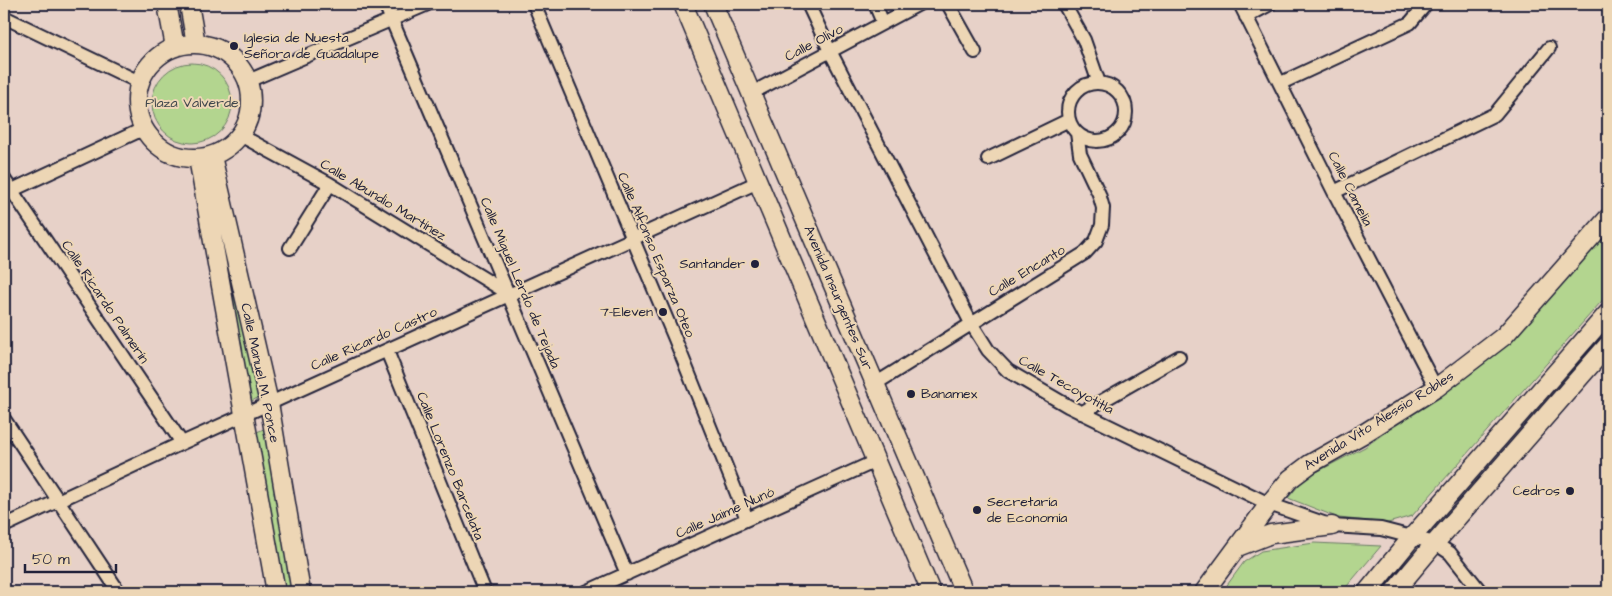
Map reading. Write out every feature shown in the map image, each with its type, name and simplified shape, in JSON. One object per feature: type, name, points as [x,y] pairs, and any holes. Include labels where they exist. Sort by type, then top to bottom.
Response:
[{"type":"street","points":[[167,4],[175,47]]},
{"type":"street","points":[[189,4],[196,44]]},
{"type":"street","name":"Calle Miguel Lerdo de Tejada","points":[[385,4],[510,294],[627,574]]},
{"type":"street","points":[[248,80],[428,4]]},
{"type":"street","name":"Calle Alfonso Esparza Oteo","points":[[534,4],[676,339],[747,519]]},
{"type":"street","name":"Avenida Insurgentes Sur","points":[[683,4],[931,592]]},
{"type":"street","name":"Avenida Insurgentes Sur","points":[[712,4],[964,592]]},
{"type":"street","name":"Calle Tecoyotitla","points":[[808,4],[830,51],[971,323],[988,350],[1008,370],[1081,413],[1269,504],[1332,526],[1381,529],[1435,543],[1450,553],[1481,592]]},
{"type":"street","points":[[875,4],[883,23]]},
{"type":"street","name":"Calle Olivo","points":[[750,94],[919,4]]},
{"type":"street","points":[[948,4],[975,52]]},
{"type":"street","points":[[1064,4],[1084,40],[1099,83]]},
{"type":"street","name":"Calle Camelia","points":[[1240,4],[1334,192],[1436,388]]},
{"type":"street","points":[[1246,17],[1270,4]]},
{"type":"street","points":[[1281,83],[1410,23],[1426,4]]},
{"type":"street","points":[[4,17],[139,82]]},
{"type":"street","points":[[196,44],[211,46],[224,52],[238,64],[248,80],[251,93],[250,110],[245,126],[232,144],[205,157],[178,157],[161,149],[144,129],[137,110],[136,96],[139,82],[152,62],[163,53],[175,47],[196,44]]},
{"type":"street","points":[[1334,192],[1495,114],[1549,48]]},
{"type":"street","points":[[1099,83],[1108,85],[1122,97],[1126,105],[1126,115],[1124,124],[1119,132],[1102,140],[1093,140],[1084,138],[1077,133],[1069,120],[1069,104],[1077,91],[1091,84],[1099,83]]},
{"type":"street","points":[[988,159],[1069,120]]},
{"type":"street","points":[[8,192],[144,129]]},
{"type":"street","name":"Calle Encanto","points":[[874,384],[1085,253],[1096,241],[1102,224],[1103,208],[1099,194],[1080,154],[1077,133]]},
{"type":"street","name":"Calle Abundio Martínez","points":[[240,135],[330,184],[510,294]]},
{"type":"street","name":"Calle Manuel M. Ponce","points":[[205,157],[269,403],[300,592]]},
{"type":"street","name":"Calle Manuel M. Ponce","points":[[205,157],[243,415],[276,592]]},
{"type":"street","name":"Calle Ricardo Palmerín","points":[[4,179],[8,192],[182,442]]},
{"type":"street","name":"Calle Ricardo Castro","points":[[4,526],[182,442],[758,182]]},
{"type":"street","points":[[290,248],[330,184]]},
{"type":"street","name":"Avenida Vito Alessio Robles","points":[[1204,592],[1240,546],[1269,504],[1290,479],[1310,464],[1363,434],[1436,388],[1504,336],[1608,218]]},
{"type":"street","points":[[1367,592],[1413,536],[1608,313]]},
{"type":"street","points":[[1394,592],[1608,345]]},
{"type":"street","name":"Calle Lorenzo Barcelata","points":[[387,351],[485,592]]},
{"type":"street","points":[[1081,413],[1179,357]]},
{"type":"street","points":[[4,419],[119,592]]},
{"type":"street","name":"Calle Jaime Nunó","points":[[586,592],[876,461]]},
{"type":"street","points":[[1240,546],[1271,534],[1332,526]]},
{"type":"green space","name":"Plaza Valverde","points":[[184,63],[200,63],[221,74],[232,95],[232,111],[221,132],[200,143],[184,143],[170,137],[158,125],[152,111],[152,95],[158,81],[170,69]]},
{"type":"green space","points":[[208,176],[261,396],[250,402]]},
{"type":"green space","points":[[1608,230],[1608,294],[1412,516],[1388,523],[1339,518],[1288,498],[1305,478],[1365,447],[1509,342]]},
{"type":"green space","points":[[268,427],[293,592],[285,592],[257,432]]},
{"type":"green space","points":[[1314,543],[1381,546],[1342,592],[1222,592],[1244,562],[1261,551]]},
{"type":"place","name":"Iglesia de Nuesta Señora de Guadalupe","points":[[234,46]]},
{"type":"place","name":"Santander","points":[[755,264]]},
{"type":"place","name":"7-Eleven","points":[[663,312]]},
{"type":"place","name":"Banamex","points":[[911,394]]},
{"type":"place","name":"Cedros","points":[[1570,491]]},
{"type":"place","name":"Secretaría de Economía","points":[[977,510]]}]
